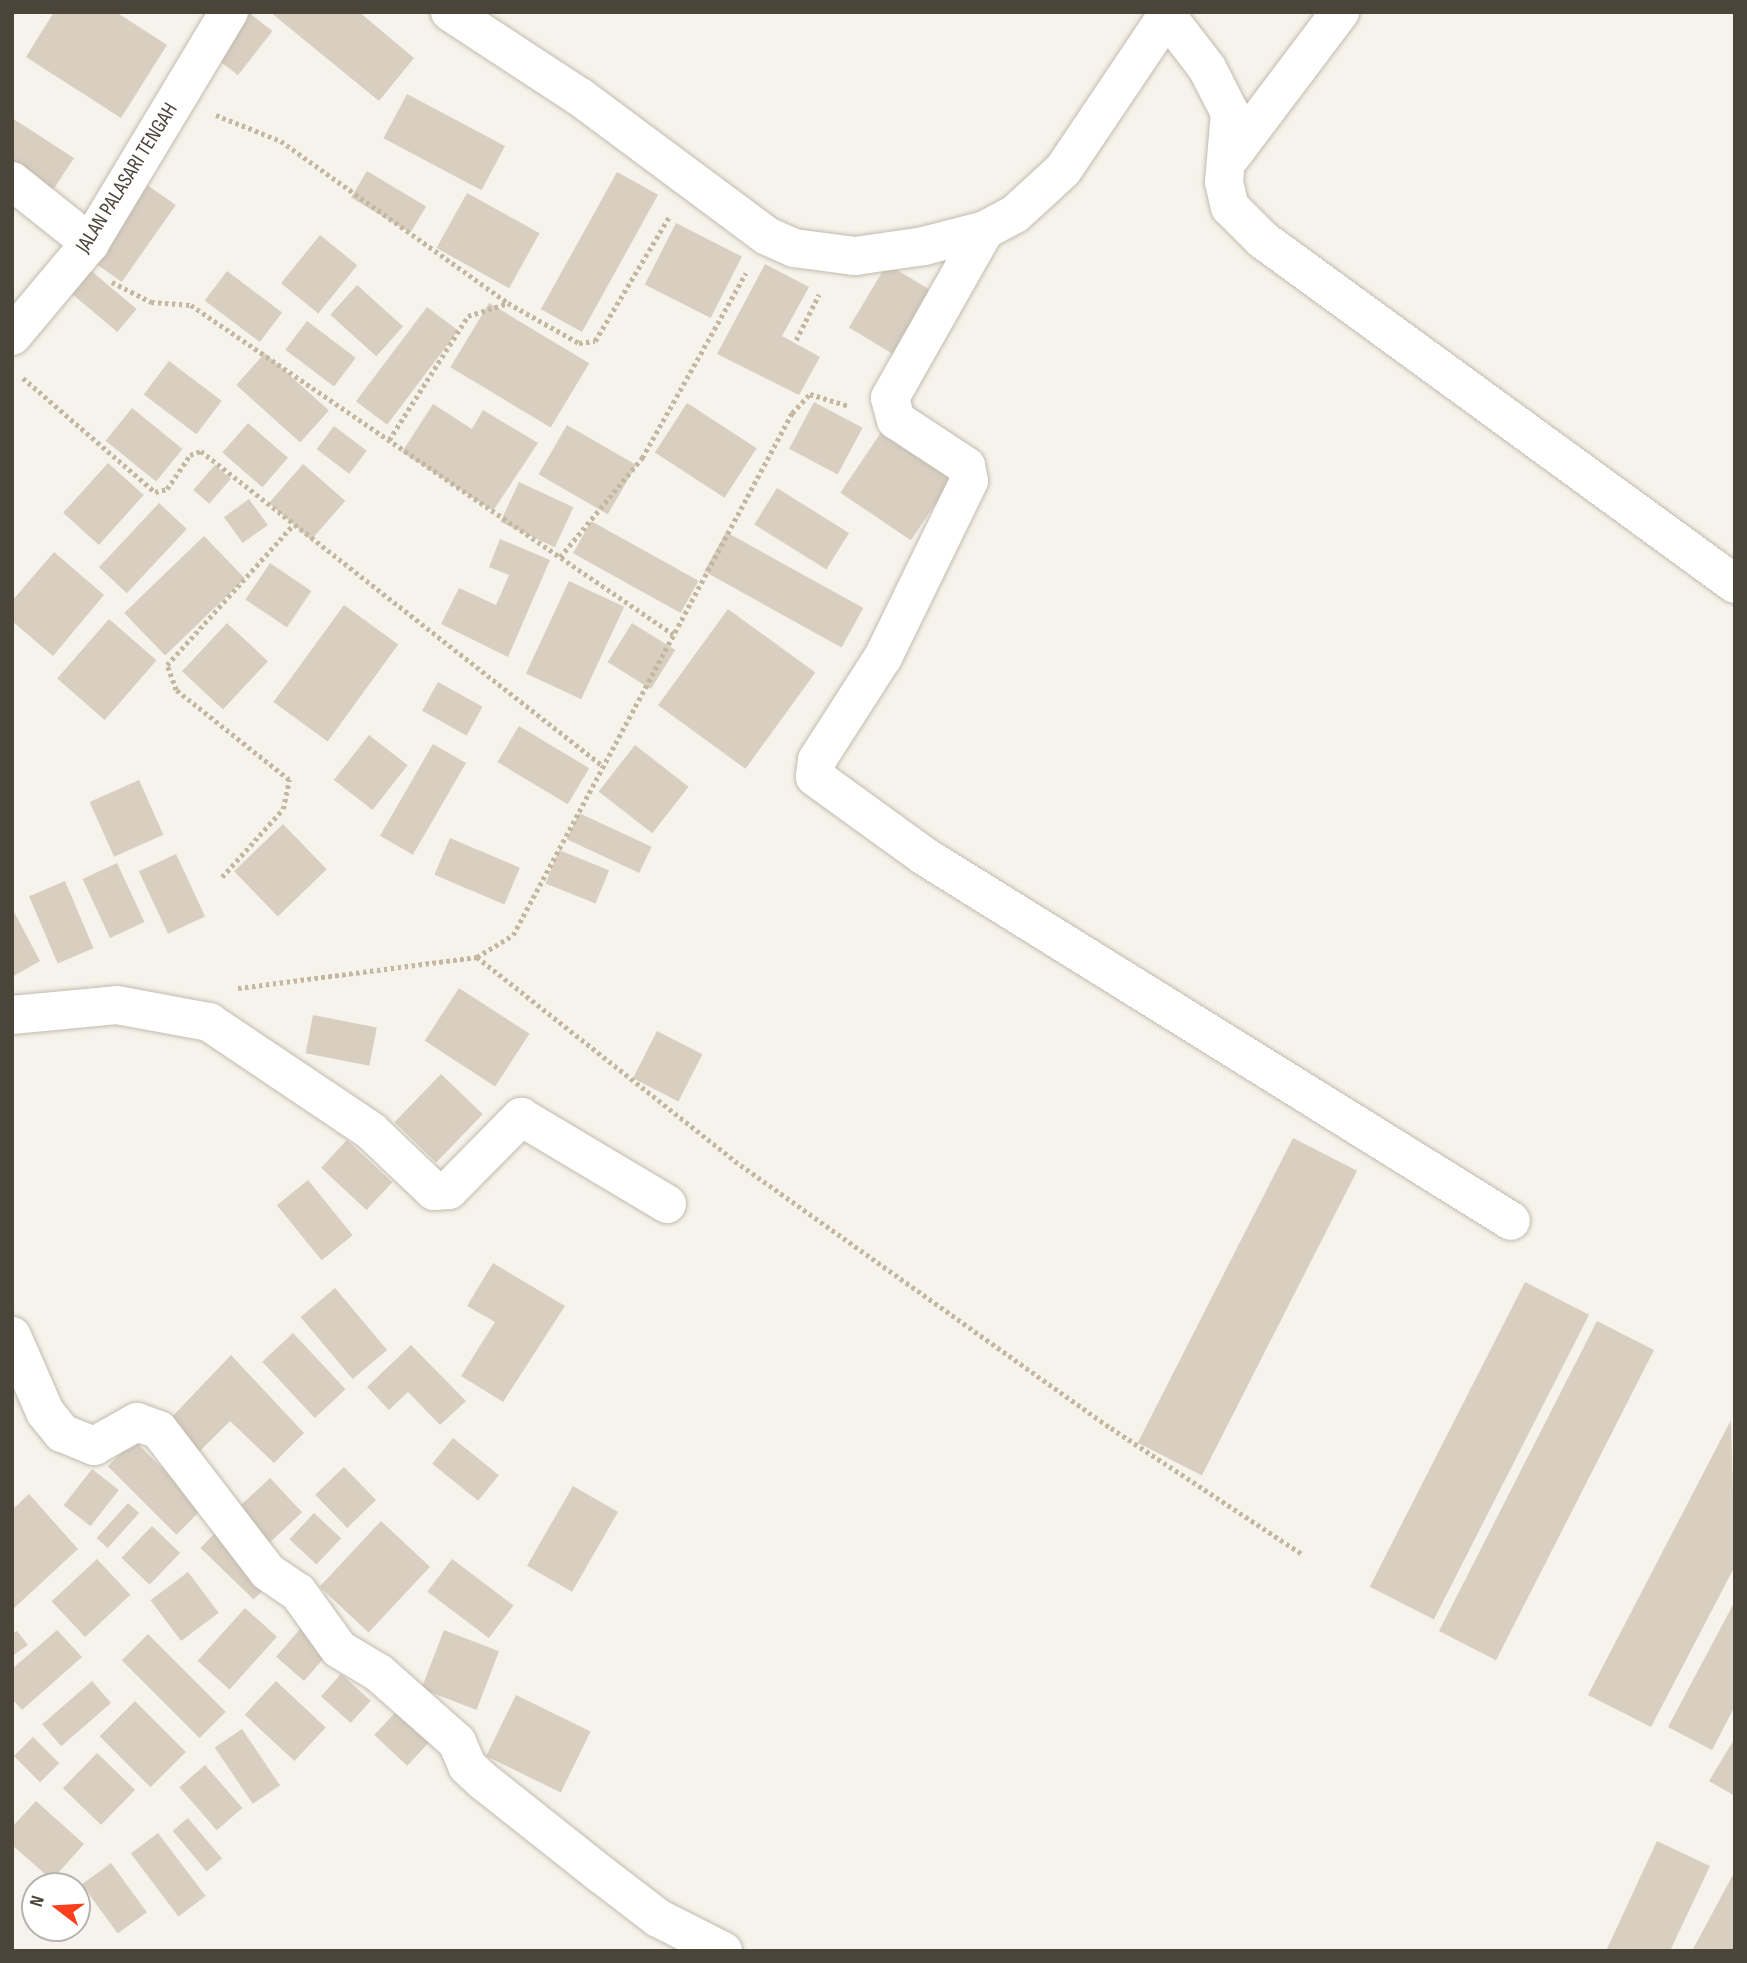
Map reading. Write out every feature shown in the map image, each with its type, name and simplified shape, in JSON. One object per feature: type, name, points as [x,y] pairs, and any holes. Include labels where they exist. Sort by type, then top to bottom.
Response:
[{"type":"street","name":"JALAN PALASARI TENGAH","points":[[12,336],[84,249],[229,12]]},
{"type":"street","points":[[450,12],[580,97],[767,236],[804,250],[855,256],[985,230],[1014,214],[1063,170],[1168,14],[1207,68],[1230,113],[1230,158],[1224,181],[1230,207],[1263,240],[1735,584]]},
{"type":"street","points":[[1230,158],[1340,12]]},
{"type":"street","points":[[12,181],[84,249]]},
{"type":"street","points":[[985,230],[890,398],[896,420],[966,466],[969,481],[883,657],[817,760],[815,777],[924,856],[1511,1221]]},
{"type":"street","points":[[12,1015],[117,1005],[209,1022],[371,1131],[434,1191],[449,1189],[521,1117],[667,1204]]},
{"type":"street","points":[[12,1336],[45,1412],[62,1433],[94,1446],[137,1422],[159,1430],[262,1564],[298,1592],[339,1649],[379,1673],[457,1742],[482,1780],[602,1875],[658,1918],[723,1951]]},
{"type":"path","points":[[170,111],[204,111],[281,141],[508,303],[579,343],[595,341],[691,180]]},
{"type":"path","points":[[560,557],[642,458],[767,236]]},
{"type":"path","points":[[84,249],[121,290],[152,302],[191,305],[673,634]]},
{"type":"path","points":[[389,440],[468,316],[508,303]]},
{"type":"path","points":[[12,369],[155,492],[167,489],[190,455],[201,451],[292,526],[603,766]]},
{"type":"path","points":[[226,989],[477,957],[513,935],[792,413],[810,394],[859,409],[890,398]]},
{"type":"path","points":[[222,877],[283,809],[289,780],[176,690],[167,665],[292,526]]},
{"type":"path","points":[[477,957],[735,1161],[1111,1428],[1302,1554]]},
{"type":"building","points":[[54,12],[116,12],[167,45],[121,118],[26,57]]},
{"type":"building","points":[[248,12],[272,31],[238,75],[214,56]]},
{"type":"building","points":[[270,12],[359,12],[414,58],[379,101]]},
{"type":"building","points":[[407,94],[505,146],[482,190],[384,138]]},
{"type":"building","points":[[12,118],[74,158],[45,202],[12,180]]},
{"type":"building","points":[[367,171],[426,207],[410,233],[351,198]]},
{"type":"building","points":[[617,172],[658,195],[582,332],[541,309]]},
{"type":"building","points":[[143,182],[176,205],[122,282],[89,259]]},
{"type":"building","points":[[467,193],[540,233],[509,288],[436,248]]},
{"type":"building","points":[[676,223],[742,257],[711,318],[645,284]]},
{"type":"building","points":[[320,235],[357,265],[318,313],[281,283]]},
{"type":"building","points":[[83,264],[137,309],[117,332],[64,287]]},
{"type":"building","points":[[765,264],[809,287],[782,336],[820,357],[799,395],[717,354]]},
{"type":"building","points":[[887,264],[943,297],[905,361],[849,327]]},
{"type":"building","points":[[227,271],[282,313],[260,342],[205,301]]},
{"type":"building","points":[[357,285],[403,326],[376,356],[330,315]]},
{"type":"building","points":[[489,303],[589,363],[551,428],[450,367]]},
{"type":"building","points":[[427,307],[458,330],[387,425],[356,401]]},
{"type":"building","points":[[307,321],[356,358],[334,386],[285,350]]},
{"type":"building","points":[[265,353],[329,411],[300,443],[236,385]]},
{"type":"building","points":[[169,361],[222,401],[196,434],[144,395]]},
{"type":"building","points":[[814,402],[863,428],[838,475],[789,449]]},
{"type":"building","points":[[687,403],[757,448],[724,498],[655,452]]},
{"type":"building","points":[[433,404],[472,429],[483,410],[538,443],[493,511],[402,452]]},
{"type":"building","points":[[132,408],[183,449],[156,482],[106,441]]},
{"type":"building","points":[[248,423],[288,458],[262,487],[222,452]]},
{"type":"building","points":[[567,425],[636,465],[608,514],[538,474]]},
{"type":"building","points":[[334,426],[367,451],[349,474],[317,449]]},
{"type":"building","points":[[884,428],[954,476],[911,540],[840,493]]},
{"type":"building","points":[[108,463],[144,495],[99,545],[63,513]]},
{"type":"building","points":[[303,464],[345,501],[311,540],[269,503]]},
{"type":"building","points":[[215,465],[231,479],[209,504],[193,490]]},
{"type":"building","points":[[519,482],[573,507],[555,547],[500,522]]},
{"type":"building","points":[[777,488],[849,533],[826,570],[754,524]]},
{"type":"building","points":[[249,499],[268,525],[243,543],[224,517]]},
{"type":"building","points":[[159,503],[187,529],[127,593],[99,567]]},
{"type":"building","points":[[591,521],[699,581],[681,613],[573,553]]},
{"type":"building","points":[[726,532],[863,608],[841,647],[704,571]]},
{"type":"building","points":[[204,536],[245,578],[165,656],[124,613]]},
{"type":"building","points":[[500,539],[550,560],[508,657],[441,624],[459,588],[496,605],[509,575],[489,567]]},
{"type":"building","points":[[54,552],[104,595],[53,656],[12,621],[12,601]]},
{"type":"building","points":[[270,563],[311,591],[287,627],[245,599]]},
{"type":"building","points":[[569,581],[624,607],[581,699],[526,673]]},
{"type":"building","points":[[344,605],[398,644],[328,741],[273,702]]},
{"type":"building","points":[[728,609],[815,672],[745,769],[658,705]]},
{"type":"building","points":[[109,619],[157,660],[105,720],[57,679]]},
{"type":"building","points":[[227,623],[268,661],[223,709],[182,671]]},
{"type":"building","points":[[632,623],[675,650],[651,689],[608,662]]},
{"type":"building","points":[[438,682],[483,707],[467,736],[422,711]]},
{"type":"building","points":[[519,726],[589,768],[568,804],[497,762]]},
{"type":"building","points":[[369,735],[408,765],[373,810],[334,780]]},
{"type":"building","points":[[433,744],[466,763],[413,855],[380,836]]},
{"type":"building","points":[[635,745],[689,787],[652,833],[599,791]]},
{"type":"building","points":[[139,780],[163,835],[114,857],[90,802]]},
{"type":"building","points":[[579,813],[652,847],[639,873],[567,839]]},
{"type":"building","points":[[283,824],[327,869],[278,917],[234,871]]},
{"type":"building","points":[[450,838],[520,868],[504,905],[434,875]]},
{"type":"building","points":[[559,850],[609,870],[596,904],[546,883]]},
{"type":"building","points":[[176,854],[205,917],[168,934],[139,871]]},
{"type":"building","points":[[117,863],[144,922],[110,938],[83,879]]},
{"type":"building","points":[[65,881],[94,948],[58,963],[29,896]]},
{"type":"building","points":[[12,908],[40,961],[12,977]]},
{"type":"building","points":[[459,988],[529,1034],[495,1087],[425,1041]]},
{"type":"building","points":[[313,1015],[377,1027],[369,1066],[306,1053]]},
{"type":"building","points":[[657,1031],[702,1054],[678,1101],[633,1078]]},
{"type":"building","points":[[441,1074],[483,1114],[436,1162],[394,1122]]},
{"type":"building","points":[[1293,1138],[1357,1171],[1202,1475],[1138,1443]]},
{"type":"building","points":[[347,1140],[392,1182],[366,1210],[321,1168]]},
{"type":"building","points":[[308,1180],[353,1235],[322,1260],[277,1205]]},
{"type":"building","points":[[493,1263],[565,1306],[503,1402],[461,1376],[495,1322],[467,1306]]},
{"type":"building","points":[[1525,1282],[1589,1315],[1434,1619],[1370,1587]]},
{"type":"building","points":[[335,1288],[387,1350],[353,1379],[301,1317]]},
{"type":"building","points":[[1597,1321],[1654,1350],[1496,1660],[1439,1631]]},
{"type":"building","points":[[293,1333],[346,1389],[315,1418],[262,1362]]},
{"type":"building","points":[[411,1345],[466,1401],[440,1425],[408,1392],[389,1410],[367,1387]]},
{"type":"building","points":[[231,1355],[304,1433],[274,1463],[230,1421],[199,1452],[168,1421]]},
{"type":"building","points":[[1731,1420],[1735,1566],[1651,1727],[1588,1695]]},
{"type":"building","points":[[453,1438],[499,1475],[478,1501],[432,1464]]},
{"type":"building","points":[[134,1440],[203,1509],[176,1535],[108,1466]]},
{"type":"building","points":[[344,1467],[376,1500],[347,1528],[315,1495]]},
{"type":"building","points":[[92,1469],[119,1490],[90,1526],[64,1505]]},
{"type":"building","points":[[270,1478],[302,1512],[263,1549],[231,1515]]},
{"type":"building","points":[[573,1486],[618,1512],[572,1592],[527,1566]]},
{"type":"building","points":[[29,1494],[78,1549],[12,1610],[12,1510]]},
{"type":"building","points":[[128,1503],[139,1513],[108,1548],[97,1538]]},
{"type":"building","points":[[314,1513],[341,1538],[317,1565],[289,1539]]},
{"type":"building","points":[[381,1521],[430,1567],[369,1633],[320,1587]]},
{"type":"building","points":[[152,1526],[180,1553],[149,1585],[121,1558]]},
{"type":"building","points":[[215,1533],[268,1584],[254,1600],[200,1548]]},
{"type":"building","points":[[97,1559],[130,1595],[85,1637],[52,1601]]},
{"type":"building","points":[[452,1559],[513,1605],[489,1638],[427,1592]]},
{"type":"building","points":[[188,1572],[219,1613],[181,1641],[150,1600]]},
{"type":"building","points":[[1735,1601],[1735,1706],[1712,1750],[1668,1727]]},
{"type":"building","points":[[245,1608],[277,1637],[229,1690],[197,1661]]},
{"type":"building","points":[[301,1628],[329,1652],[304,1681],[276,1657]]},
{"type":"building","points":[[57,1630],[82,1657],[22,1710],[12,1699],[12,1669]]},
{"type":"building","points":[[444,1630],[499,1651],[477,1710],[421,1689]]},
{"type":"building","points":[[17,1631],[28,1645],[12,1656],[12,1634]]},
{"type":"building","points":[[148,1634],[226,1712],[200,1738],[122,1660]]},
{"type":"building","points":[[341,1674],[371,1701],[351,1723],[321,1696]]},
{"type":"building","points":[[92,1681],[111,1703],[61,1746],[42,1724]]},
{"type":"building","points":[[276,1681],[326,1727],[294,1761],[245,1715]]},
{"type":"building","points":[[516,1695],[591,1731],[561,1793],[486,1756]]},
{"type":"building","points":[[407,1700],[440,1731],[407,1766],[374,1735]]},
{"type":"building","points":[[135,1701],[186,1752],[151,1787],[100,1736]]},
{"type":"building","points":[[242,1729],[280,1785],[253,1804],[215,1747]]},
{"type":"building","points":[[33,1737],[59,1763],[40,1782],[14,1756]]},
{"type":"building","points":[[1735,1738],[1735,1796],[1709,1781]]},
{"type":"building","points":[[97,1753],[135,1790],[101,1825],[63,1788]]},
{"type":"building","points":[[205,1765],[242,1808],[217,1830],[179,1787]]},
{"type":"building","points":[[36,1801],[84,1844],[59,1872],[43,1872],[12,1845],[12,1827]]},
{"type":"building","points":[[188,1818],[222,1859],[207,1871],[173,1831]]},
{"type":"building","points":[[158,1833],[206,1896],[178,1917],[131,1853]]},
{"type":"building","points":[[1657,1841],[1710,1866],[1670,1951],[1606,1951]]},
{"type":"building","points":[[111,1863],[147,1912],[118,1934],[91,1897],[91,1878]]},
{"type":"building","points":[[1735,1871],[1735,1951],[1692,1951]]}]
